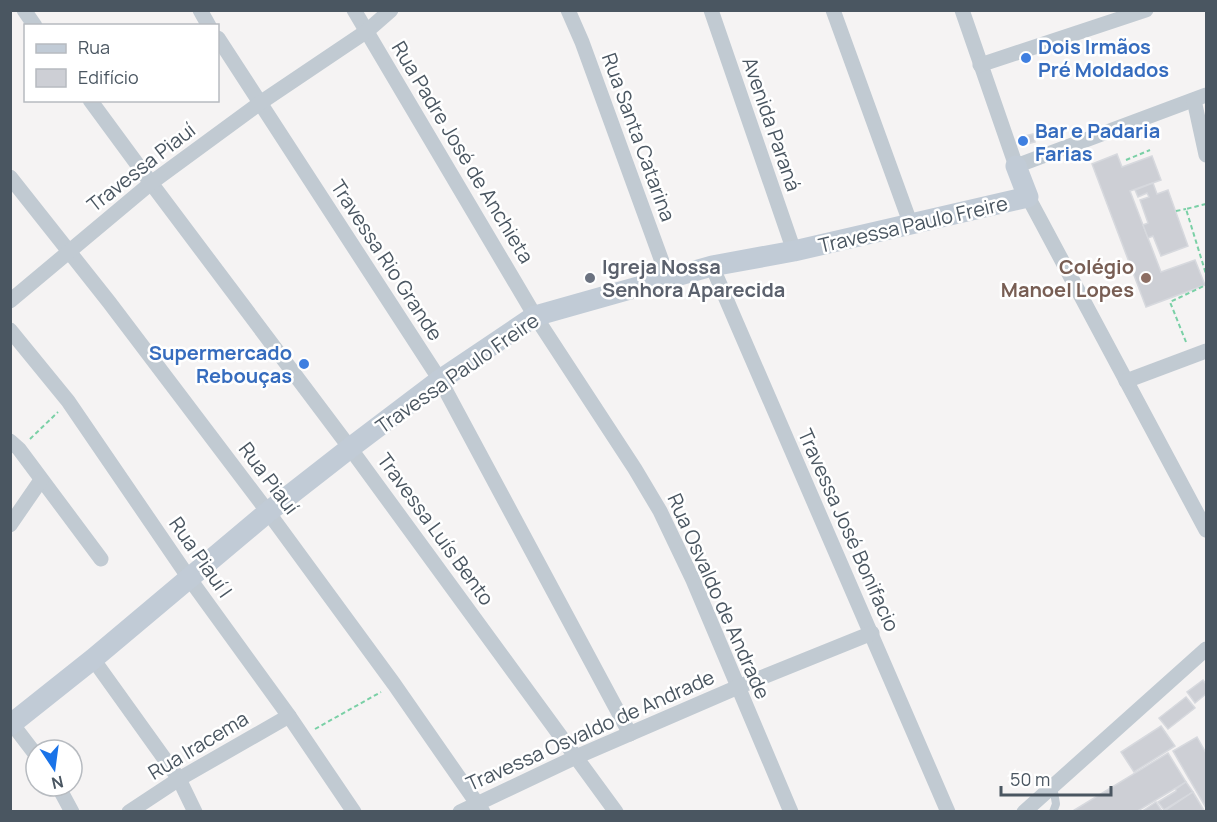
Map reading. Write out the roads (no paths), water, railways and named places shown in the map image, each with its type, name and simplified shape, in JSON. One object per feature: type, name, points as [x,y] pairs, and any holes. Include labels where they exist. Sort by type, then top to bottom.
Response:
[{"type":"street","points":[[24,10],[34,24]]},
{"type":"street","points":[[200,10],[208,24]]},
{"type":"street","name":"Rua Padre José de Anchieta","points":[[354,10],[535,316]]},
{"type":"street","name":"Travessa Piauí","points":[[10,301],[151,183],[260,103],[367,31],[391,10]]},
{"type":"street","name":"Rua Santa Catarina","points":[[568,10],[582,42],[668,278]]},
{"type":"street","name":"Avenida Paraná","points":[[711,10],[794,251]]},
{"type":"street","points":[[833,10],[911,225]]},
{"type":"street","points":[[962,10],[1029,197],[1206,530]]},
{"type":"street","points":[[980,65],[1146,10]]},
{"type":"street","name":"Travessa Rio Grande","points":[[219,40],[440,380],[630,734]]},
{"type":"street","points":[[1016,166],[1200,97],[1206,155]]},
{"type":"street","name":"Travessa Luís Bento","points":[[91,102],[350,448],[616,812]]},
{"type":"street","name":"Rua Piauí","points":[[10,177],[268,512],[394,684],[480,807]]},
{"type":"street","name":"Travessa Paulo Freire","points":[[11,723],[93,659],[268,512],[350,448],[440,380],[535,316],[712,266],[794,251],[1029,197]]},
{"type":"street","name":"Travessa José Bonifacio","points":[[712,266],[948,812]]},
{"type":"street","name":"Rua Osvaldo de Andrade","points":[[535,316],[660,511],[693,580],[791,812]]},
{"type":"street","name":"Rua Piauí I","points":[[10,330],[68,401],[354,812]]},
{"type":"street","points":[[1126,381],[1206,351]]},
{"type":"street","points":[[15,445],[101,558]]},
{"type":"street","points":[[10,525],[41,480]]},
{"type":"street","name":"Travessa Osvaldo de Andrade","points":[[460,812],[480,807],[576,757],[738,687],[872,633]]},
{"type":"street","points":[[1024,812],[1206,649]]},
{"type":"street","points":[[93,659],[178,779],[195,812]]},
{"type":"street","name":"Rua Iracema","points":[[129,812],[178,779],[289,716]]},
{"type":"street","points":[[11,723],[24,740]]},
{"type":"street","points":[[64,798],[72,812]]},
{"type":"lane","points":[[1053,786],[1056,804],[1053,812]]},
{"type":"place","name":"Dois Irmãos Pré Moldados","points":[[1026,58]]},
{"type":"place","name":"Bar e Padaria Farias","points":[[1023,141]]},
{"type":"place","name":"Igreja Nossa Senhora Aparecida","points":[[590,278]]},
{"type":"place","name":"Colégio Manoel Lopes","points":[[1146,278]]},
{"type":"place","name":"Supermercado Rebouças","points":[[304,364]]}]
